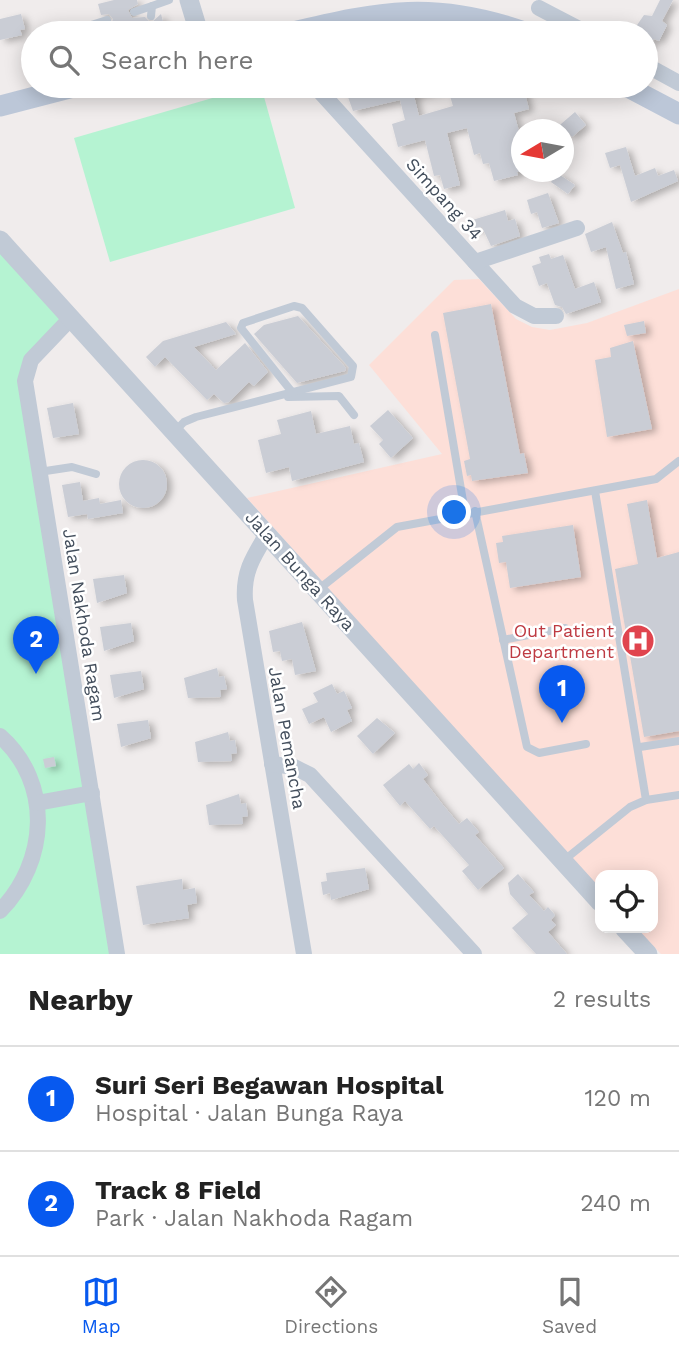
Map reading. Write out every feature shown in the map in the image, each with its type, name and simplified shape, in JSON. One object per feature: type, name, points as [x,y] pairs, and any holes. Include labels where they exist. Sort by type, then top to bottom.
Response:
[{"type":"main road","points":[[340,21],[403,9],[472,13],[494,21]]},
{"type":"main road","points":[[0,106],[31,98]]},
{"type":"main road","points":[[649,98],[679,114]]},
{"type":"street","points":[[189,0],[196,21]]},
{"type":"street","points":[[533,21],[539,4],[567,21]]},
{"type":"street","points":[[658,72],[679,83]]},
{"type":"street","name":"Simpang 34","points":[[326,98],[515,306],[534,316],[555,316]]},
{"type":"street","points":[[475,261],[577,228]]},
{"type":"street","name":"Jalan Bunga Raya","points":[[0,240],[595,896]]},
{"type":"street","name":"Jalan Nakhoda Ragam","points":[[71,318],[38,352],[25,376],[117,954]]},
{"type":"street","name":"Jalan Pemancha","points":[[267,534],[248,564],[244,580],[304,954]]},
{"type":"street","points":[[0,736],[25,766],[39,817],[33,856],[21,885],[0,911]]},
{"type":"street","points":[[272,764],[294,767],[310,775],[474,954]]},
{"type":"street","points":[[37,803],[92,793]]},
{"type":"street","points":[[629,933],[648,954]]},
{"type":"lane","points":[[134,12],[169,0]]},
{"type":"lane","points":[[151,16],[152,6]]},
{"type":"lane","points":[[175,431],[184,422],[196,417],[351,377],[353,366],[302,308],[294,306],[243,323],[241,328],[292,392]]},
{"type":"lane","points":[[435,335],[465,513]]},
{"type":"lane","points":[[275,397],[339,396],[354,415]]},
{"type":"lane","points":[[316,591],[397,527],[656,479],[679,461]]},
{"type":"lane","points":[[39,472],[72,467],[96,474]]},
{"type":"lane","points":[[595,491],[640,747],[646,800]]},
{"type":"lane","points":[[475,511],[527,747],[539,753],[586,744]]},
{"type":"lane","points":[[503,640],[565,628]]},
{"type":"lane","points":[[640,747],[679,741]]},
{"type":"lane","points":[[563,861],[630,807],[646,800],[679,795]]},
{"type":"shaded area","points":[[479,279],[516,319],[532,327],[550,330],[587,323],[679,289],[679,954],[661,954],[641,933],[658,933],[658,870],[595,870],[595,885],[247,498],[442,454],[369,365],[454,280]]},
{"type":"green space","points":[[212,98],[264,98],[295,208],[110,262],[74,138]]},
{"type":"green space","points":[[0,240],[71,318],[29,365],[117,954],[0,954]]},
{"type":"building","points":[[114,0],[137,0],[138,4],[128,10],[132,18],[145,17],[149,21],[112,21],[109,14],[101,15],[98,4]]},
{"type":"building","points":[[660,0],[673,0],[662,21],[667,25],[659,41],[658,21],[640,21],[644,15],[652,16]]},
{"type":"building","points":[[21,14],[21,35],[0,40],[0,19]]},
{"type":"building","points":[[161,14],[163,21],[153,21]]},
{"type":"building","points":[[348,98],[414,98],[419,116],[453,106],[451,98],[526,98],[529,109],[514,113],[516,119],[511,119],[511,177],[494,181],[489,163],[483,164],[480,153],[474,155],[467,128],[447,133],[460,185],[444,189],[440,175],[434,176],[425,140],[398,147],[392,124],[405,120],[400,100],[353,111]]},
{"type":"building","points":[[575,112],[586,125],[574,135],[574,119],[567,119]]},
{"type":"building","points":[[626,147],[635,176],[655,168],[658,176],[674,170],[678,181],[631,202],[620,165],[610,168],[605,153]]},
{"type":"building","points":[[551,182],[570,182],[575,185],[568,194]]},
{"type":"building","points":[[548,193],[559,223],[542,228],[537,212],[531,214],[527,200]]},
{"type":"building","points":[[505,210],[508,221],[515,219],[520,236],[491,246],[482,227],[469,231],[466,222]]},
{"type":"building","points":[[612,222],[623,253],[626,252],[634,284],[616,289],[606,247],[591,252],[585,234]]},
{"type":"building","points":[[549,254],[551,259],[563,255],[575,289],[594,282],[601,302],[566,314],[562,307],[555,305],[547,283],[539,286],[532,266],[541,263],[539,257]]},
{"type":"building","points":[[491,304],[520,454],[524,453],[528,473],[472,481],[471,475],[467,476],[464,461],[470,459],[443,313]]},
{"type":"building","points":[[298,316],[346,368],[345,371],[297,383],[254,334],[264,325]]},
{"type":"building","points":[[644,321],[646,333],[627,336],[624,325]]},
{"type":"building","points":[[226,322],[236,334],[194,347],[216,370],[245,343],[268,372],[254,386],[249,382],[229,402],[224,403],[214,394],[207,400],[165,357],[155,367],[146,357],[163,341]]},
{"type":"building","points":[[633,341],[652,429],[607,437],[595,360],[611,357],[610,348]]},
{"type":"building","points":[[73,403],[79,434],[53,438],[47,408]]},
{"type":"building","points":[[388,410],[413,438],[391,458],[379,444],[383,440],[370,426]]},
{"type":"building","points":[[311,411],[316,434],[350,426],[354,444],[359,443],[364,462],[292,481],[289,467],[266,473],[258,440],[281,434],[277,420]]},
{"type":"building","points":[[143,460],[160,467],[167,484],[160,501],[143,508],[126,501],[119,484],[126,467]]},
{"type":"building","points":[[80,482],[83,501],[99,498],[100,504],[121,500],[123,513],[88,519],[87,514],[68,517],[62,485]]},
{"type":"building","points":[[647,500],[657,558],[679,552],[679,731],[644,737],[615,569],[638,564],[627,504]]},
{"type":"building","points":[[573,525],[581,577],[510,588],[506,562],[499,563],[496,543],[503,542],[502,536]]},
{"type":"building","points":[[124,575],[127,593],[97,603],[93,579]]},
{"type":"building","points":[[302,622],[316,671],[295,675],[292,659],[282,661],[280,651],[273,652],[269,631]]},
{"type":"building","points":[[131,623],[134,641],[104,651],[100,627]]},
{"type":"building","points":[[217,668],[219,677],[224,676],[227,689],[220,690],[221,697],[188,698],[184,678]]},
{"type":"building","points":[[141,671],[144,689],[114,698],[110,675]]},
{"type":"building","points":[[332,684],[337,694],[344,691],[352,708],[347,710],[352,721],[331,732],[324,717],[309,724],[302,709],[318,702],[313,693]]},
{"type":"building","points":[[377,718],[395,733],[373,754],[357,736]]},
{"type":"building","points":[[148,720],[151,738],[121,747],[117,724]]},
{"type":"building","points":[[228,732],[230,741],[235,740],[237,753],[231,754],[232,761],[198,762],[195,742]]},
{"type":"building","points":[[54,757],[56,766],[45,768],[43,759]]},
{"type":"building","points":[[419,763],[428,775],[423,779],[443,805],[459,824],[467,818],[479,832],[475,835],[504,868],[478,890],[462,871],[469,865],[434,826],[430,829],[405,801],[400,806],[383,785],[409,764],[413,769]]},
{"type":"building","points":[[239,794],[241,804],[246,803],[248,816],[242,817],[243,824],[209,825],[206,805]]},
{"type":"building","points":[[365,868],[369,889],[331,900],[330,893],[323,895],[321,882],[327,881],[326,873]]},
{"type":"building","points":[[518,874],[534,892],[529,895],[544,911],[548,907],[555,915],[551,920],[556,925],[548,932],[567,954],[536,954],[512,928],[528,914],[510,894],[508,883]]},
{"type":"building","points":[[182,879],[183,890],[195,888],[197,903],[187,905],[189,918],[143,925],[136,886]]},
{"type":"place","name":"Out Patient Department","points":[[638,641]]},
{"type":"place","name":"Track 8 Field","points":[[36,674]]},
{"type":"place","name":"Suri Seri Begawan Hospital","points":[[562,723]]}]
